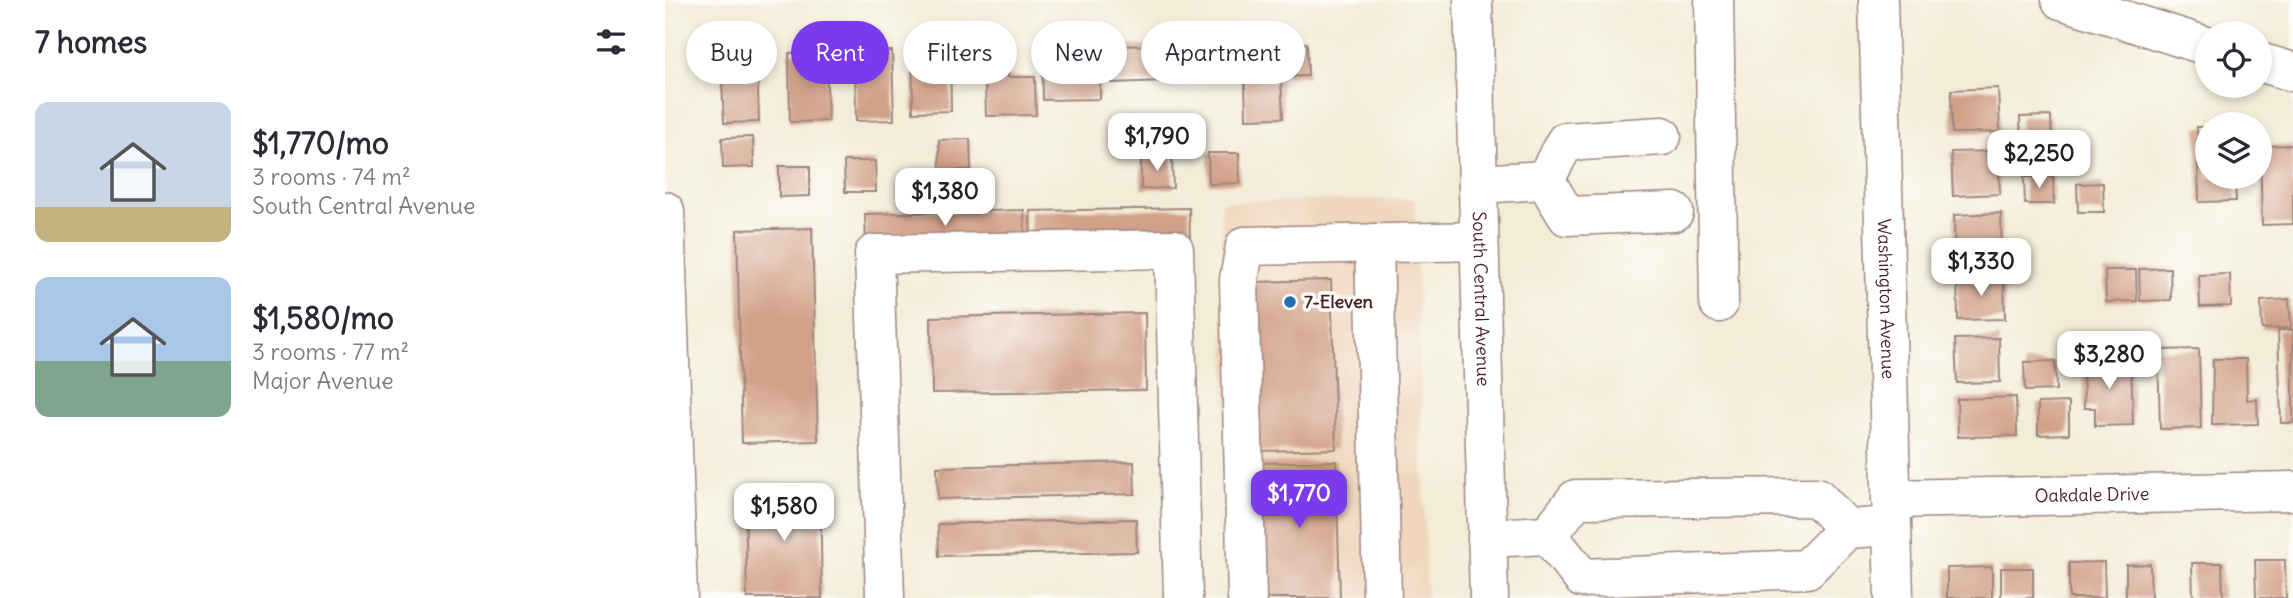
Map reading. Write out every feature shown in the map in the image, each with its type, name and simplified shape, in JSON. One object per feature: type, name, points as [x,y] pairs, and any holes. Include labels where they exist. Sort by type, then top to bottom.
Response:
[{"type":"street","name":"South Central Avenue","points":[[1473,0],[1489,598]]},
{"type":"street","points":[[1714,0],[1719,303]]},
{"type":"street","name":"Washington Avenue","points":[[1878,0],[1894,598]]},
{"type":"street","points":[[2069,1],[2195,42]]},
{"type":"street","points":[[2272,66],[2293,72]]},
{"type":"street","points":[[1545,180],[1565,142],[1662,136]]},
{"type":"street","points":[[1478,184],[1545,180]]},
{"type":"street","points":[[1545,180],[1567,216],[1674,212]]},
{"type":"street","points":[[665,211],[678,598]]},
{"type":"street","points":[[1247,598],[1238,280],[1245,246],[1479,241]]},
{"type":"street","points":[[1374,243],[1383,598]]},
{"type":"street","points":[[885,598],[874,254],[1174,249],[1183,598]]},
{"type":"street","name":"Oakdale Drive","points":[[1847,529],[1892,512],[2293,491]]},
{"type":"street","points":[[1487,538],[1548,535],[1576,499],[1817,497],[1847,529],[1807,569],[1582,578],[1548,535]]},
{"type":"shaded area","points":[[1415,199],[1427,598],[1231,598],[1221,202]]},
{"type":"building","points":[[1307,43],[1308,76],[1305,76]]},
{"type":"building","points":[[1141,45],[1141,82],[1127,82],[1127,46]]},
{"type":"building","points":[[889,51],[892,51],[894,120],[856,121],[855,84],[889,84]]},
{"type":"building","points":[[789,53],[791,84],[827,84],[828,121],[790,122]]},
{"type":"building","points":[[1017,77],[1031,77],[1031,84],[1035,84],[1036,115],[986,116],[985,84],[1017,84]]},
{"type":"building","points":[[722,84],[758,84],[759,122],[724,123]]},
{"type":"building","points":[[913,84],[951,84],[951,111],[913,112]]},
{"type":"building","points":[[1043,84],[1100,84],[1100,99],[1043,100]]},
{"type":"building","points":[[1245,84],[1281,84],[1283,118],[1246,119]]},
{"type":"building","points":[[1998,88],[2000,132],[1952,133],[1951,90]]},
{"type":"building","points":[[2051,116],[2052,145],[2021,146],[2020,117]]},
{"type":"building","points":[[753,137],[754,167],[723,168],[722,138]]},
{"type":"building","points":[[970,139],[971,170],[940,170],[939,140]]},
{"type":"building","points":[[2293,145],[2293,224],[2262,225],[2261,189],[2272,189],[2272,146]]},
{"type":"building","points":[[1998,151],[2000,194],[1953,196],[1951,152]]},
{"type":"building","points":[[1208,153],[1239,153],[1240,183],[1209,184]]},
{"type":"building","points":[[1172,157],[1173,188],[1141,189],[1141,158]]},
{"type":"building","points":[[844,161],[875,161],[876,192],[845,192]]},
{"type":"building","points":[[779,166],[810,166],[810,196],[779,197]]},
{"type":"building","points":[[2053,176],[2054,204],[2025,204],[2024,177]]},
{"type":"building","points":[[2103,183],[2104,212],[2078,212],[2077,184]]},
{"type":"building","points":[[2199,189],[2235,189],[2236,201],[2199,202]]},
{"type":"building","points":[[1189,208],[1190,239],[1031,243],[1030,211]]},
{"type":"building","points":[[1024,210],[1025,242],[866,245],[865,214]]},
{"type":"building","points":[[2001,213],[2002,256],[1955,258],[1954,215]]},
{"type":"building","points":[[812,228],[818,441],[742,443],[737,230]]},
{"type":"building","points":[[2170,268],[2171,300],[2140,301],[2139,269]]},
{"type":"building","points":[[2105,270],[2136,270],[2137,301],[2106,302]]},
{"type":"building","points":[[2230,274],[2231,306],[2200,307],[2199,275]]},
{"type":"building","points":[[2004,275],[2005,319],[1958,320],[1957,277]]},
{"type":"building","points":[[1331,280],[1336,449],[1258,451],[1253,282]]},
{"type":"building","points":[[2289,299],[2291,328],[2262,329],[2261,301]]},
{"type":"building","points":[[1145,313],[1146,390],[932,393],[931,317]]},
{"type":"building","points":[[2278,330],[2293,330],[2293,423],[2281,423]]},
{"type":"building","points":[[1999,338],[2000,382],[1957,383],[1955,339]]},
{"type":"building","points":[[2199,349],[2201,428],[2160,429],[2158,350]]},
{"type":"building","points":[[2083,359],[2131,359],[2133,425],[2095,426],[2095,408],[2084,408]]},
{"type":"building","points":[[2213,359],[2246,359],[2247,400],[2257,399],[2258,424],[2212,425]]},
{"type":"building","points":[[2055,361],[2056,390],[2025,391],[2024,362]]},
{"type":"building","points":[[2016,397],[2017,436],[1958,437],[1957,399]]},
{"type":"building","points":[[2069,402],[2069,434],[2038,435],[2038,403]]},
{"type":"building","points":[[1336,461],[1340,598],[1262,598],[1258,463]]},
{"type":"building","points":[[1134,462],[1135,494],[938,499],[937,467]]},
{"type":"building","points":[[820,487],[822,598],[747,598],[745,489]]},
{"type":"building","points":[[1136,519],[1137,552],[939,556],[938,524]]},
{"type":"building","points":[[2255,560],[2285,560],[2286,598],[2256,598]]},
{"type":"building","points":[[2104,562],[2105,598],[2069,598],[2069,563]]},
{"type":"building","points":[[2192,563],[2222,563],[2223,598],[2193,598]]},
{"type":"building","points":[[2150,564],[2151,598],[2126,598],[2126,565]]},
{"type":"building","points":[[1992,567],[1992,598],[1947,598],[1947,568]]},
{"type":"building","points":[[2001,568],[2033,568],[2033,598],[2001,598]]},
{"type":"place","name":"7-Eleven","points":[[1290,302]]}]
